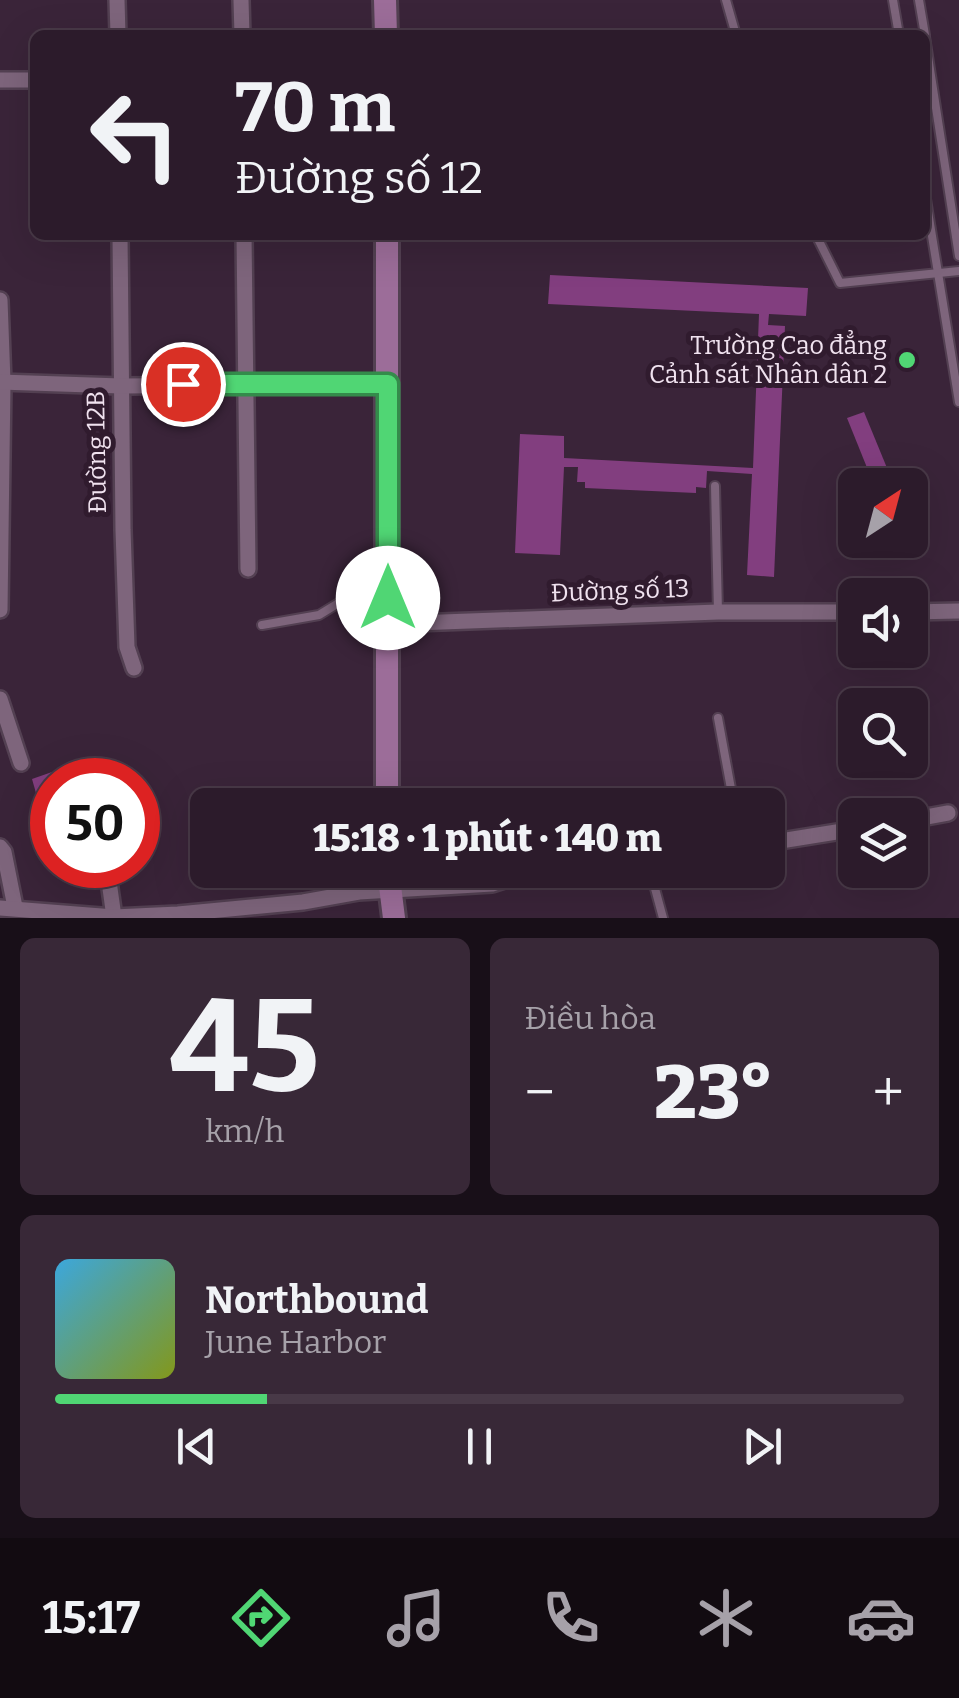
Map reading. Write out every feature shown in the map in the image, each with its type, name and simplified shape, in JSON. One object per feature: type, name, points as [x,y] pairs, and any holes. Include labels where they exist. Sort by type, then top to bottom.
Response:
[{"type":"main road","points":[[385,0],[386,30]]},
{"type":"main road","points":[[387,240],[387,788]]},
{"type":"main road","points":[[390,888],[394,918]]},
{"type":"street","points":[[117,0],[118,30]]},
{"type":"street","points":[[241,0],[242,30]]},
{"type":"street","points":[[0,80],[30,80]]},
{"type":"street","name":"Đường 12B","points":[[120,240],[127,647],[134,668]]},
{"type":"street","points":[[244,240],[248,569]]},
{"type":"street","points":[[0,300],[0,610]]},
{"type":"street","points":[[2,382],[122,386],[388,384]]},
{"type":"street","points":[[928,612],[959,611]]},
{"type":"street","name":"Đường số 13","points":[[388,624],[718,612],[838,612]]},
{"type":"street","points":[[0,699],[20,763]]},
{"type":"street","points":[[928,817],[948,814]]},
{"type":"street","points":[[785,840],[838,831]]},
{"type":"street","points":[[0,846],[4,852],[7,908],[114,917],[178,914],[339,888]]},
{"type":"street","points":[[110,888],[114,917]]},
{"type":"lane","points":[[726,0],[735,30]]},
{"type":"lane","points":[[894,0],[898,30]]},
{"type":"lane","points":[[919,0],[924,30]]},
{"type":"lane","points":[[930,68],[959,256]]},
{"type":"lane","points":[[930,224],[959,400]]},
{"type":"lane","points":[[818,240],[840,283],[959,271]]},
{"type":"lane","points":[[714,486],[718,612]]},
{"type":"lane","points":[[262,626],[319,615],[388,573]]},
{"type":"lane","points":[[718,718],[731,788]]},
{"type":"lane","points":[[655,888],[663,918]]},
{"type":"building","points":[[550,275],[808,288],[806,316],[769,314],[768,325],[785,326],[774,577],[747,575],[752,474],[707,471],[706,488],[696,487],[696,493],[585,488],[585,482],[577,482],[578,467],[564,467],[560,555],[515,553],[520,434],[564,436],[564,458],[753,468],[759,314],[548,304]]},
{"type":"building","points":[[864,412],[887,468],[867,468],[847,418]]},
{"type":"place","name":"Trường Cao đẳng Cảnh sát Nhân dân 2","points":[[907,360]]},
{"type":"route","points":[[183,384],[388,384],[388,598]]}]
